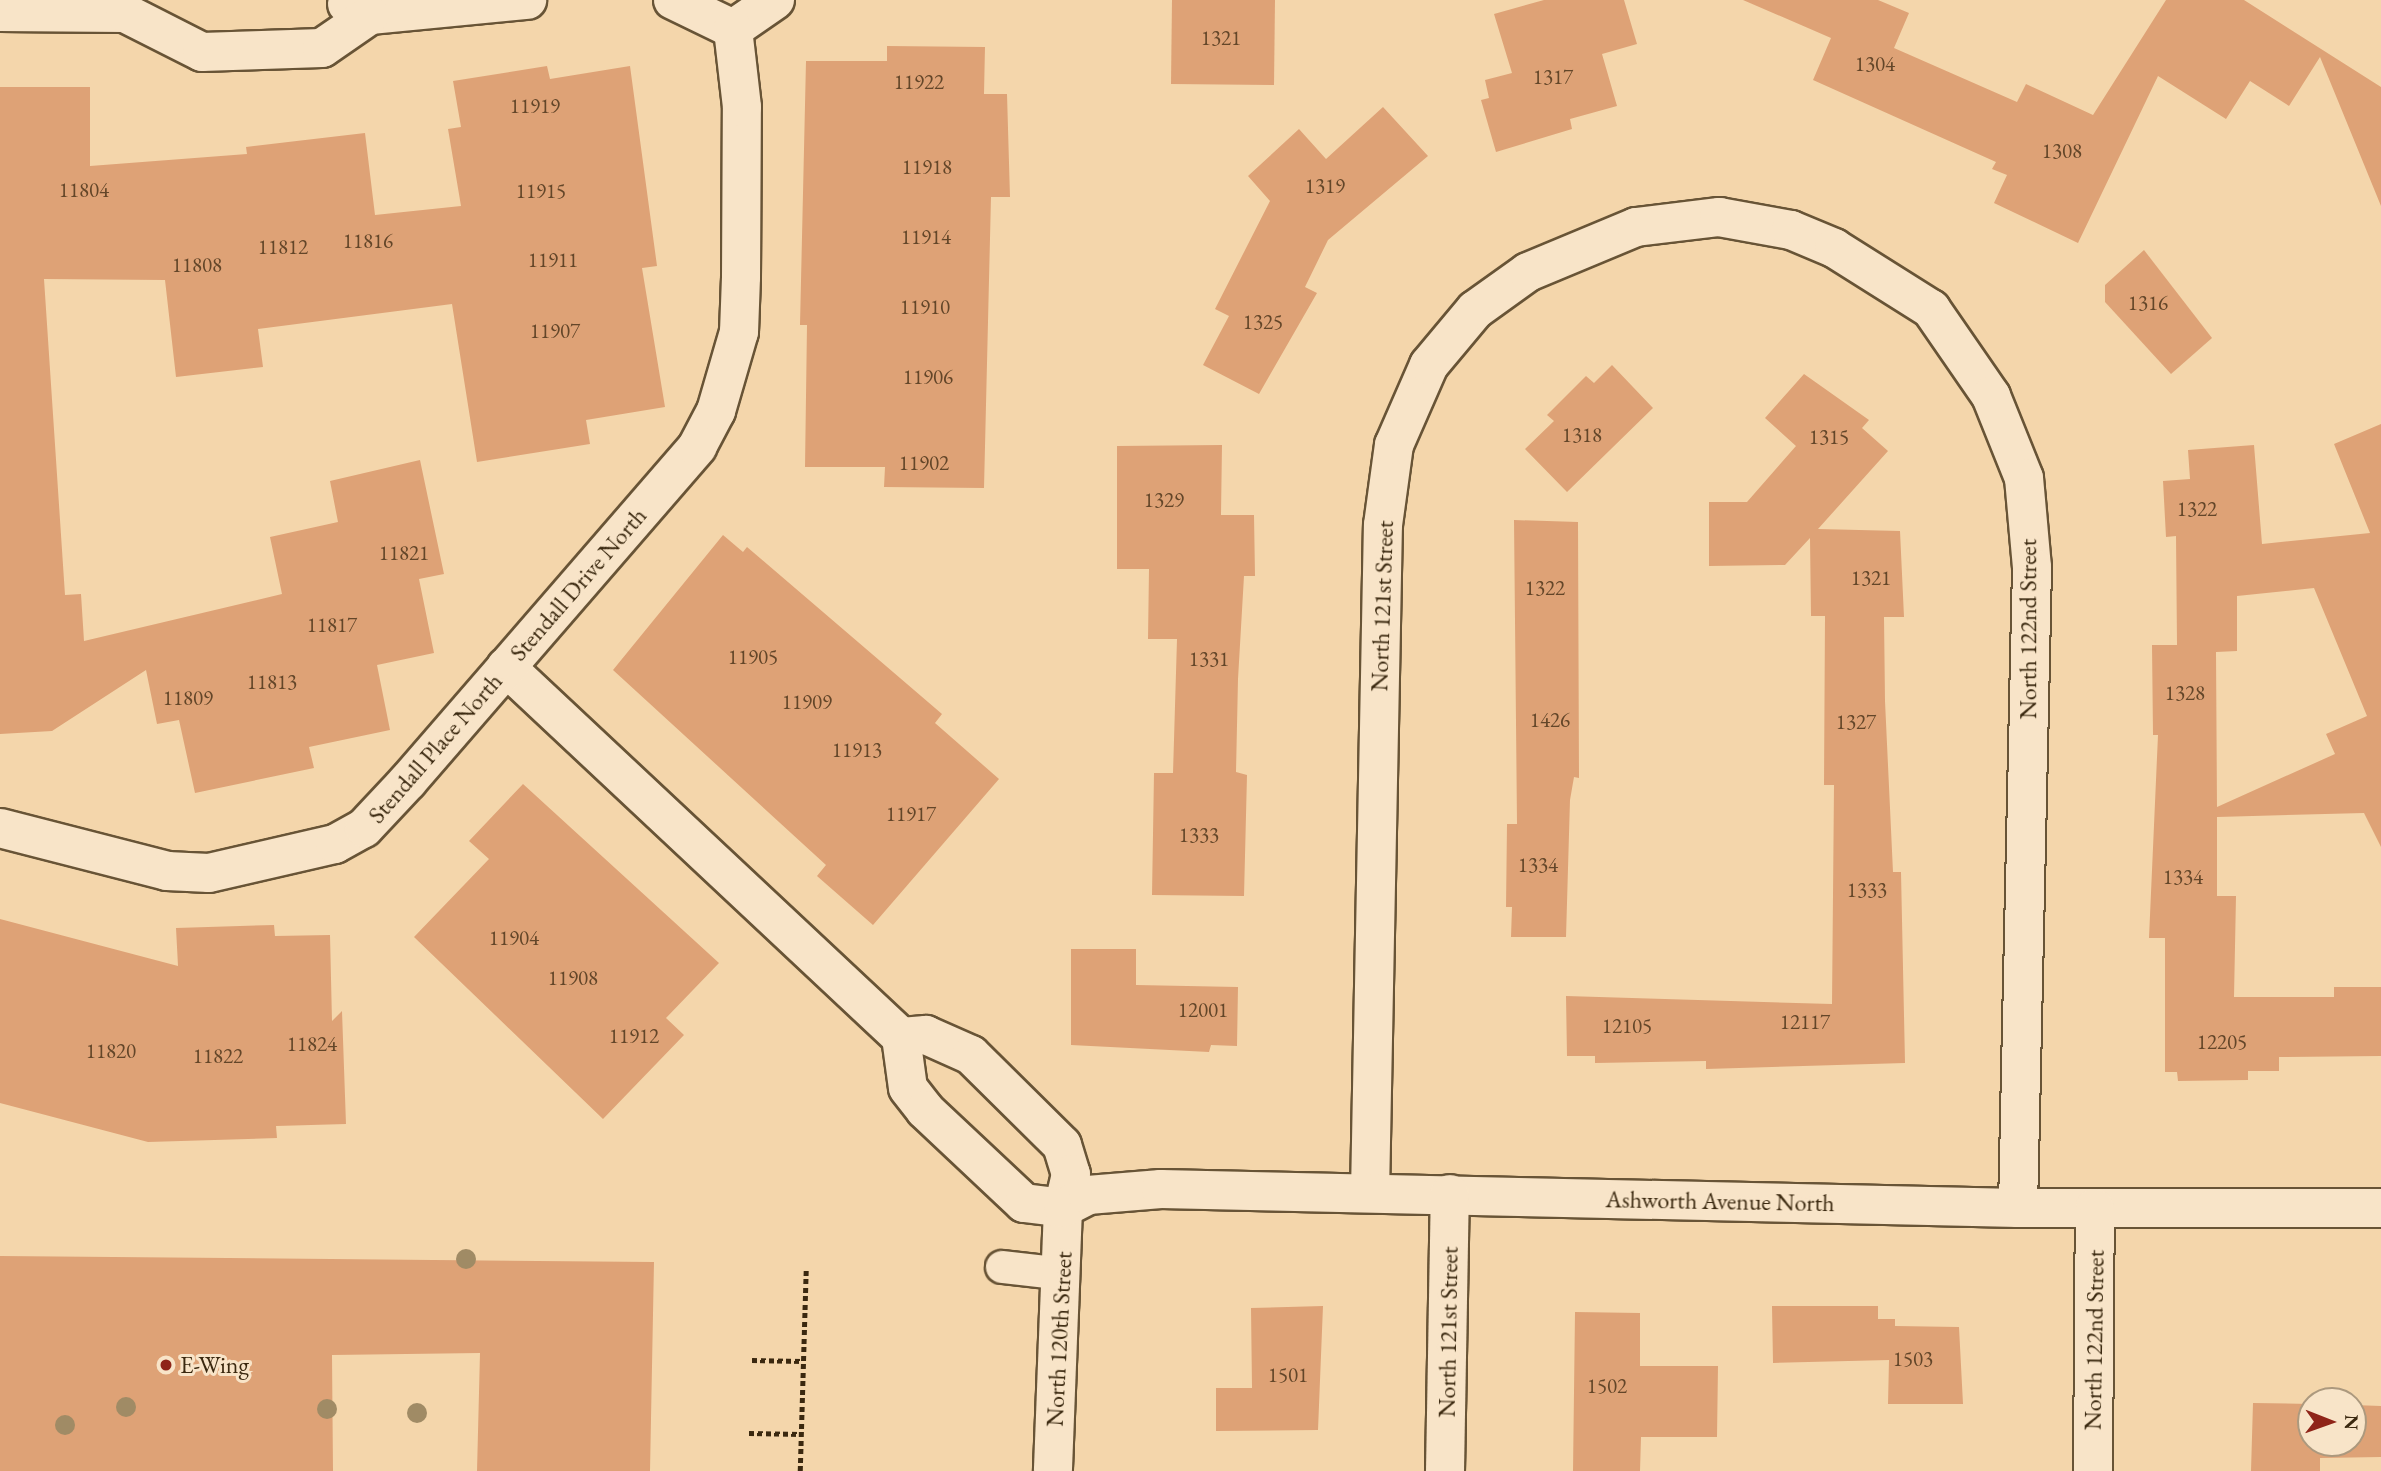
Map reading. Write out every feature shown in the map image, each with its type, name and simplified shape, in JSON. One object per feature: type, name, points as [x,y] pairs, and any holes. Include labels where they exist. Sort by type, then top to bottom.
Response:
[{"type":"street","points":[[0,12],[138,6],[182,46],[214,52],[322,48],[356,7],[527,0]]},
{"type":"street","points":[[673,0],[733,29],[775,0]]},
{"type":"street","name":"Stendall Drive North","points":[[733,29],[742,201],[732,370],[696,447],[506,667],[901,1037]]},
{"type":"street","name":"North 121st Street","points":[[1370,1193],[1382,525],[1394,445],[1429,365],[1475,310],[1528,272],[1636,227],[1719,217]]},
{"type":"street","name":"North 122nd Street","points":[[1719,217],[1791,230],[1835,248],[1931,309],[1991,396],[2024,478],[2032,567],[2018,1208]]},
{"type":"street","name":"Stendall Place North","points":[[0,828],[167,871],[209,873],[301,856],[364,828],[506,667]]},
{"type":"street","points":[[926,1035],[971,1055],[1062,1144],[1071,1174],[1063,1208],[1024,1203],[925,1110],[908,1088],[901,1037],[926,1035]]},
{"type":"street","name":"Ashworth Avenue North","points":[[1063,1208],[1088,1195],[1137,1190],[1450,1194],[2018,1208],[2381,1208]]},
{"type":"street","name":"North 121st Street","points":[[1445,1471],[1450,1194]]},
{"type":"street","name":"North 120th Street","points":[[1053,1471],[1063,1274],[1063,1208]]},
{"type":"street","name":"North 122nd Street","points":[[2092,1471],[2095,1208]]},
{"type":"lane","points":[[1002,1267],[1063,1274]]},
{"type":"path","points":[[800,1471],[806,1270]]},
{"type":"path","points":[[752,1360],[803,1361]]},
{"type":"path","points":[[749,1433],[801,1434]]},
{"type":"building","points":[[1172,0],[1275,0],[1274,85],[1171,84]]},
{"type":"building","points":[[1544,0],[1624,0],[1637,44],[1602,54],[1617,106],[1570,119],[1572,129],[1496,152],[1481,100],[1489,98],[1485,80],[1512,73],[1494,14]]},
{"type":"building","points":[[1743,0],[1878,0],[1909,13],[1894,48],[2017,102],[2026,84],[2093,115],[2166,0],[2244,0],[2381,87],[2381,206],[2320,57],[2289,106],[2250,81],[2226,119],[2158,76],[2078,243],[1994,203],[2007,175],[1992,169],[1996,162],[1813,80],[1831,38]]},
{"type":"building","points":[[887,46],[985,47],[984,94],[1007,94],[1010,197],[991,197],[984,488],[884,487],[885,467],[805,467],[807,325],[800,325],[806,61],[887,61]]},
{"type":"building","points":[[547,66],[550,79],[630,66],[657,266],[642,268],[665,407],[586,420],[590,444],[477,462],[452,304],[258,329],[263,367],[176,377],[165,280],[44,279],[65,595],[81,594],[84,641],[282,594],[270,537],[338,522],[330,481],[420,460],[444,574],[419,579],[434,653],[377,665],[390,730],[309,747],[314,768],[195,793],[179,720],[157,724],[146,670],[52,731],[0,734],[0,87],[90,87],[90,166],[247,154],[246,147],[365,133],[375,215],[461,206],[448,129],[461,127],[453,81]]},
{"type":"building","points":[[1383,107],[1428,156],[1328,240],[1305,287],[1317,293],[1259,394],[1203,365],[1229,316],[1215,309],[1270,201],[1248,176],[1299,129],[1326,159]]},
{"type":"building","points":[[2144,250],[2212,338],[2171,374],[2105,302],[2105,285]]},
{"type":"building","points":[[1612,365],[1653,408],[1567,492],[1525,449],[1554,421],[1547,415],[1586,376],[1594,383]]},
{"type":"building","points":[[1804,374],[1869,420],[1862,428],[1888,451],[1818,529],[1900,531],[1904,617],[1884,617],[1893,872],[1901,872],[1905,1063],[1706,1069],[1706,1061],[1595,1063],[1595,1056],[1567,1056],[1566,996],[1832,1004],[1834,785],[1824,785],[1825,616],[1811,616],[1810,538],[1785,565],[1709,566],[1709,502],[1747,502],[1796,446],[1765,418]]},
{"type":"building","points":[[2381,424],[2381,847],[2364,813],[2217,817],[2217,896],[2236,896],[2234,997],[2334,997],[2334,987],[2381,987],[2381,1056],[2279,1057],[2279,1071],[2248,1071],[2248,1080],[2178,1081],[2177,1072],[2165,1072],[2165,938],[2149,938],[2158,735],[2153,735],[2152,645],[2177,645],[2176,536],[2166,537],[2163,481],[2190,479],[2188,450],[2254,445],[2262,544],[2370,533],[2334,444]],"holes":[[[2314,588],[2367,716],[2326,734],[2335,754],[2217,807],[2216,652],[2237,651],[2237,596]]]},
{"type":"building","points":[[1222,445],[1221,515],[1254,515],[1255,576],[1244,576],[1238,679],[1236,772],[1247,775],[1244,896],[1152,895],[1154,773],[1173,773],[1177,639],[1148,639],[1149,569],[1117,569],[1117,446]]},
{"type":"building","points":[[1514,520],[1578,522],[1579,778],[1574,777],[1570,800],[1566,937],[1511,937],[1512,907],[1506,907],[1507,824],[1517,824]]},
{"type":"building","points":[[723,535],[743,552],[747,547],[942,714],[935,723],[999,779],[873,925],[817,876],[826,865],[613,670]]},
{"type":"building","points":[[523,784],[719,963],[666,1018],[684,1035],[603,1119],[414,937],[489,859],[469,841]]},
{"type":"building","points":[[0,919],[178,966],[176,928],[274,925],[275,936],[330,935],[332,1021],[342,1011],[346,1124],[276,1126],[277,1138],[148,1142],[0,1103]]},
{"type":"building","points":[[1071,949],[1136,949],[1136,985],[1238,987],[1237,1046],[1211,1045],[1209,1052],[1071,1045]]},
{"type":"building","name":"E-Wing","points":[[0,1256],[654,1262],[650,1471],[477,1471],[480,1353],[332,1355],[333,1471],[0,1471]]},
{"type":"building","points":[[1323,1306],[1318,1430],[1216,1431],[1216,1388],[1252,1388],[1251,1308]]},
{"type":"building","points":[[1772,1306],[1878,1306],[1878,1319],[1895,1319],[1895,1326],[1959,1327],[1963,1404],[1888,1404],[1889,1360],[1773,1363]]},
{"type":"building","points":[[1575,1312],[1640,1313],[1640,1366],[1718,1366],[1717,1437],[1641,1437],[1640,1471],[1573,1471]]},
{"type":"building","points":[[2253,1403],[2297,1404],[2297,1457],[2367,1457],[2367,1406],[2381,1406],[2381,1457],[2320,1458],[2320,1471],[2251,1471]]},
{"type":"place","name":"E-Wing","points":[[166,1365]]}]
